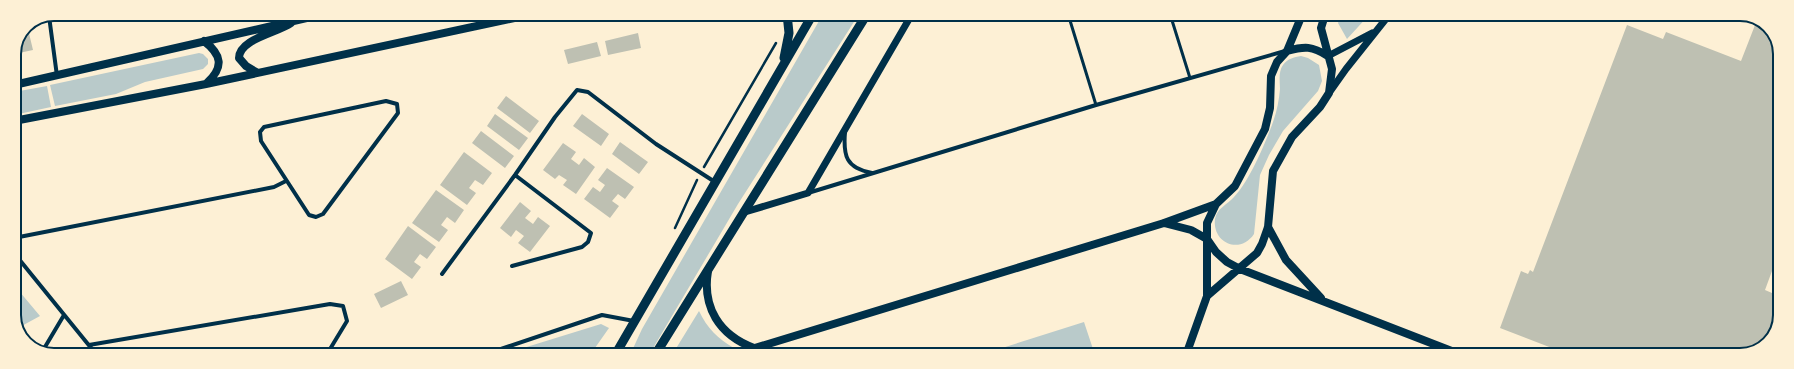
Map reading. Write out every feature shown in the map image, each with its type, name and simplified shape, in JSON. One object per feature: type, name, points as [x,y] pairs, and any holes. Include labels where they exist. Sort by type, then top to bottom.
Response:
[{"type":"highway","points":[[783,66],[789,32],[788,21]]},
{"type":"highway","points":[[619,348],[809,21]]},
{"type":"highway","points":[[659,348],[708,268],[745,212],[863,21]]},
{"type":"main road","points":[[21,84],[204,41],[280,21]]},
{"type":"main road","points":[[256,72],[242,63],[239,58],[242,49],[251,41],[282,30],[291,21]]},
{"type":"main road","points":[[21,120],[206,84],[256,72],[500,21]]},
{"type":"main road","points":[[1188,348],[1207,296],[1207,223],[1216,204],[1234,186],[1265,129],[1270,108],[1271,76],[1278,62],[1287,50],[1299,21]]},
{"type":"main road","points":[[1207,296],[1257,253],[1262,244],[1268,226],[1273,171],[1292,138],[1320,107],[1330,93],[1332,69],[1321,28],[1323,21]]},
{"type":"main road","points":[[204,41],[214,49],[219,62],[216,74],[206,84]]},
{"type":"main road","points":[[1287,50],[1301,47],[1315,48],[1328,56]]},
{"type":"main road","points":[[708,268],[706,284],[708,303],[716,319],[732,337],[754,348],[1164,223],[1216,204]]},
{"type":"main road","points":[[1164,223],[1191,230],[1207,239],[1216,252],[1227,262],[1240,269],[1444,348]]},
{"type":"main road","points":[[1268,226],[1286,260],[1323,300]]},
{"type":"street","points":[[808,193],[908,21]]},
{"type":"street","points":[[1330,93],[1346,69],[1384,21]]},
{"type":"street","points":[[50,22],[57,76]]},
{"type":"street","points":[[1328,56],[1374,32]]},
{"type":"street","points":[[745,212],[1096,105],[1287,50]]},
{"type":"street","points":[[442,274],[515,175],[555,117],[577,90],[588,92],[656,144],[715,182]]},
{"type":"street","points":[[386,101],[397,104],[398,113],[323,214],[316,217],[309,215],[286,181],[261,141],[260,132],[264,127],[386,101]]},
{"type":"street","points":[[845,129],[845,157],[852,166],[860,171],[874,173]]},
{"type":"street","points":[[512,266],[582,247],[588,242],[591,233],[515,175]]},
{"type":"street","points":[[21,237],[274,187],[286,181]]},
{"type":"street","points":[[21,262],[91,348]]},
{"type":"street","points":[[89,345],[330,304],[343,306],[347,321],[331,348]]},
{"type":"street","points":[[45,347],[64,315]]},
{"type":"street","points":[[504,348],[602,315],[635,321]]},
{"type":"lane","points":[[1070,21],[1096,105]]},
{"type":"lane","points":[[1172,21],[1190,78]]},
{"type":"path","points":[[674,230],[700,173],[778,36]]},
{"type":"shaded area","points":[[819,21],[855,21],[738,204],[653,348],[633,348],[642,329]]},
{"type":"shaded area","points":[[1339,21],[1364,21],[1347,39],[1338,23]]},
{"type":"shaded area","points":[[199,53],[203,54],[208,59],[208,64],[203,69],[145,82],[116,94],[55,106],[50,85]]},
{"type":"shaded area","points":[[1301,56],[1308,58],[1319,65],[1322,81],[1318,91],[1283,131],[1269,155],[1260,175],[1254,234],[1242,244],[1235,245],[1228,243],[1222,240],[1215,227],[1216,215],[1220,209],[1240,190],[1261,151],[1277,110],[1280,93],[1281,68],[1289,60]]},
{"type":"shaded area","points":[[47,86],[51,107],[21,113],[21,91]]},
{"type":"shaded area","points":[[21,293],[40,316],[22,326]]},
{"type":"shaded area","points":[[699,311],[706,323],[714,332],[723,341],[734,348],[676,348]]},
{"type":"shaded area","points":[[1084,322],[1093,348],[1002,348]]},
{"type":"shaded area","points":[[601,324],[609,328],[595,348],[523,348]]},
{"type":"building","points":[[1755,24],[1757,25],[1769,37],[1773,52],[1773,268],[1765,290],[1773,293],[1773,315],[1769,332],[1762,340],[1757,344],[1740,348],[1552,348],[1500,328],[1521,271],[1528,274],[1530,270],[1533,272],[1627,25],[1663,39],[1666,32],[1741,61]]},
{"type":"building","points":[[29,33],[33,50],[21,52],[23,41]]},
{"type":"building","points":[[638,33],[641,48],[608,55],[605,41]]},
{"type":"building","points":[[597,42],[601,56],[568,64],[564,50]]},
{"type":"building","points":[[506,96],[539,121],[530,133],[497,108]]},
{"type":"building","points":[[495,114],[528,138],[519,150],[487,126]]},
{"type":"building","points":[[582,114],[609,134],[601,146],[573,126]]},
{"type":"building","points":[[481,131],[514,156],[505,168],[472,143]]},
{"type":"building","points":[[620,142],[648,162],[639,174],[612,154]]},
{"type":"building","points":[[563,143],[576,152],[571,159],[579,165],[584,158],[595,167],[576,194],[563,185],[567,180],[559,175],[555,179],[543,170]]},
{"type":"building","points":[[464,152],[492,173],[483,185],[475,180],[469,188],[476,193],[467,205],[440,185]]},
{"type":"building","points":[[607,168],[634,187],[625,199],[618,194],[612,201],[619,206],[610,218],[584,199],[593,187],[600,192],[605,185],[598,180]]},
{"type":"building","points":[[436,190],[464,210],[455,223],[447,217],[441,225],[448,230],[439,242],[412,223]]},
{"type":"building","points":[[520,202],[531,211],[525,218],[533,224],[538,217],[550,226],[530,252],[518,243],[524,236],[516,230],[511,237],[500,228]]},
{"type":"building","points":[[408,226],[436,247],[427,259],[420,254],[414,262],[421,267],[412,279],[385,259]]},
{"type":"building","points":[[401,281],[408,295],[381,308],[374,294]]}]
